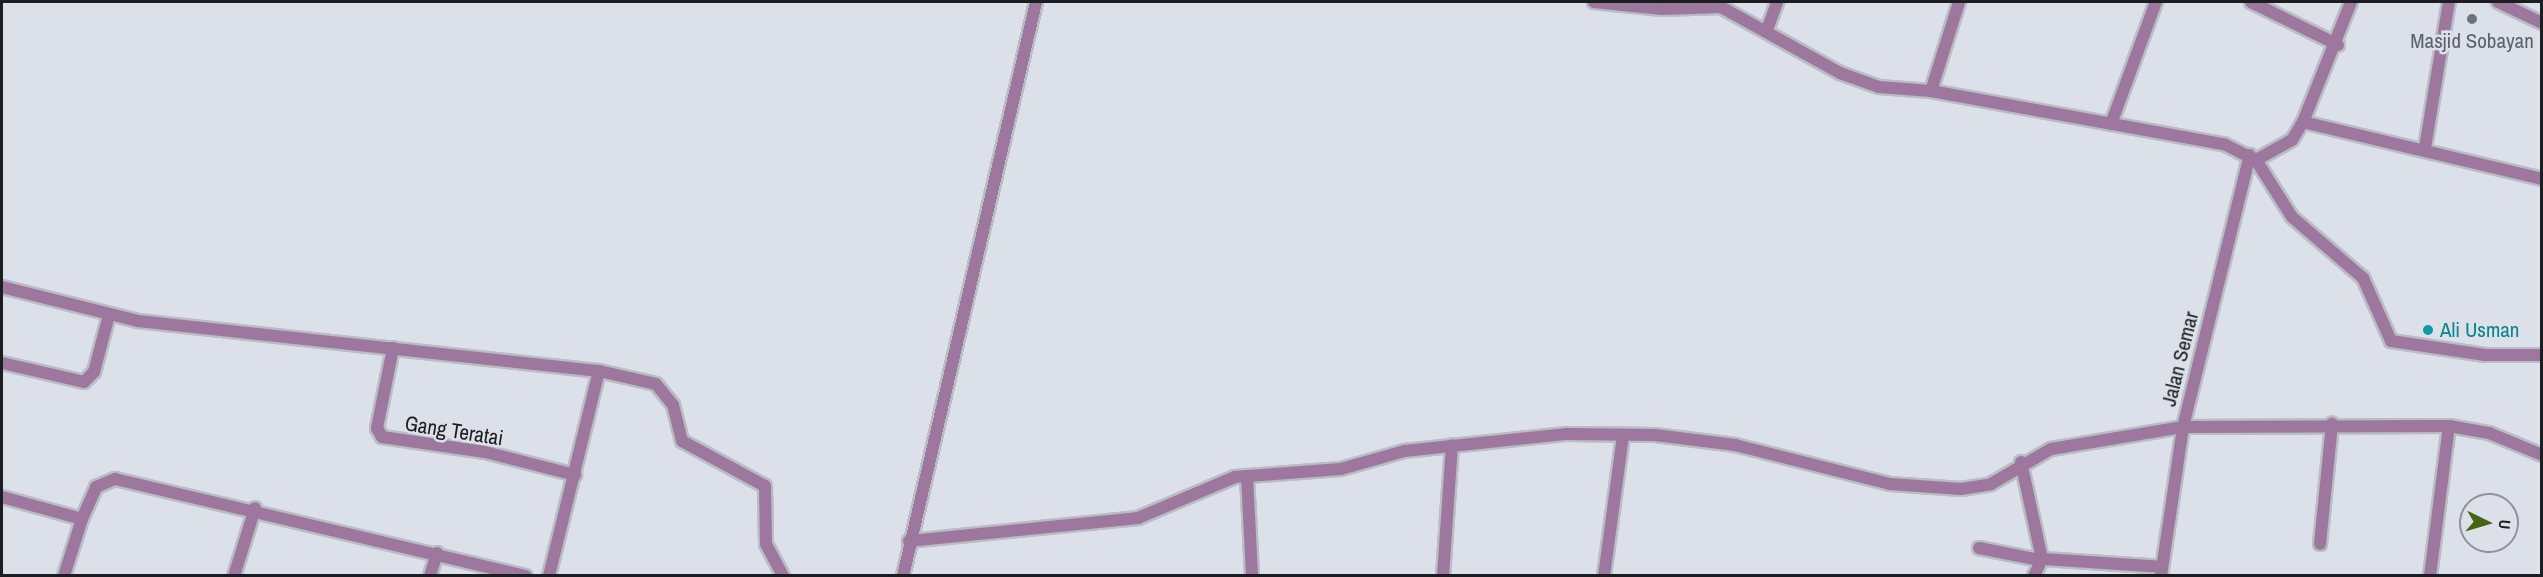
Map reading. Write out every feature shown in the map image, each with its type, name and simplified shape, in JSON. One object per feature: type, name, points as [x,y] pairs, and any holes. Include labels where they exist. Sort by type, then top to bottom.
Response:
[{"type":"street","points":[[903,576],[909,541],[1036,2]]},
{"type":"street","points":[[1594,2],[1662,9],[1720,4],[1840,73],[1879,87],[1931,91],[2224,144],[2253,157],[2292,217],[2363,278],[2391,341],[2485,355],[2541,355]]},
{"type":"street","points":[[1767,30],[1778,2]]},
{"type":"street","points":[[1931,91],[1959,2]]},
{"type":"street","points":[[2111,124],[2156,2]]},
{"type":"street","points":[[2251,2],[2338,45]]},
{"type":"street","points":[[2253,157],[2292,140],[2303,122],[2338,45],[2351,2]]},
{"type":"street","points":[[2425,148],[2449,2]]},
{"type":"street","points":[[2498,2],[2541,23]]},
{"type":"street","points":[[2303,122],[2425,148],[2541,179]]},
{"type":"street","name":"Jalan Semar","points":[[2161,571],[2183,427],[2253,157]]},
{"type":"street","points":[[2,287],[109,315],[599,371],[665,390],[682,441],[765,486],[766,544],[783,576]]},
{"type":"street","points":[[2,363],[84,382],[94,372],[109,315]]},
{"type":"street","name":"Gang Teratai","points":[[393,348],[377,428],[382,437],[485,452],[575,475]]},
{"type":"street","points":[[549,576],[599,371]]},
{"type":"street","points":[[909,541],[1138,518],[1224,479],[1341,469],[1452,445],[1567,434],[1735,445],[1890,484],[1960,489],[1991,484],[2021,462],[2050,449],[2183,427],[2332,424],[2449,426],[2489,433],[2541,455]]},
{"type":"street","points":[[2320,544],[2332,424]]},
{"type":"street","points":[[2430,576],[2449,426]]},
{"type":"street","points":[[1604,576],[1623,436]]},
{"type":"street","points":[[1443,576],[1452,445]]},
{"type":"street","points":[[2021,462],[2041,560],[2034,576]]},
{"type":"street","points":[[1247,476],[1252,576]]},
{"type":"street","points":[[64,576],[82,519],[96,487],[107,479],[255,508],[526,576]]},
{"type":"street","points":[[2,496],[82,519]]},
{"type":"street","points":[[234,576],[255,508]]},
{"type":"street","points":[[1979,548],[2041,560],[2161,571]]},
{"type":"street","points":[[430,576],[437,553]]},
{"type":"place","name":"Masjid Sobayan","points":[[2472,19]]},
{"type":"place","name":"Ali Usman","points":[[2428,330]]}]
